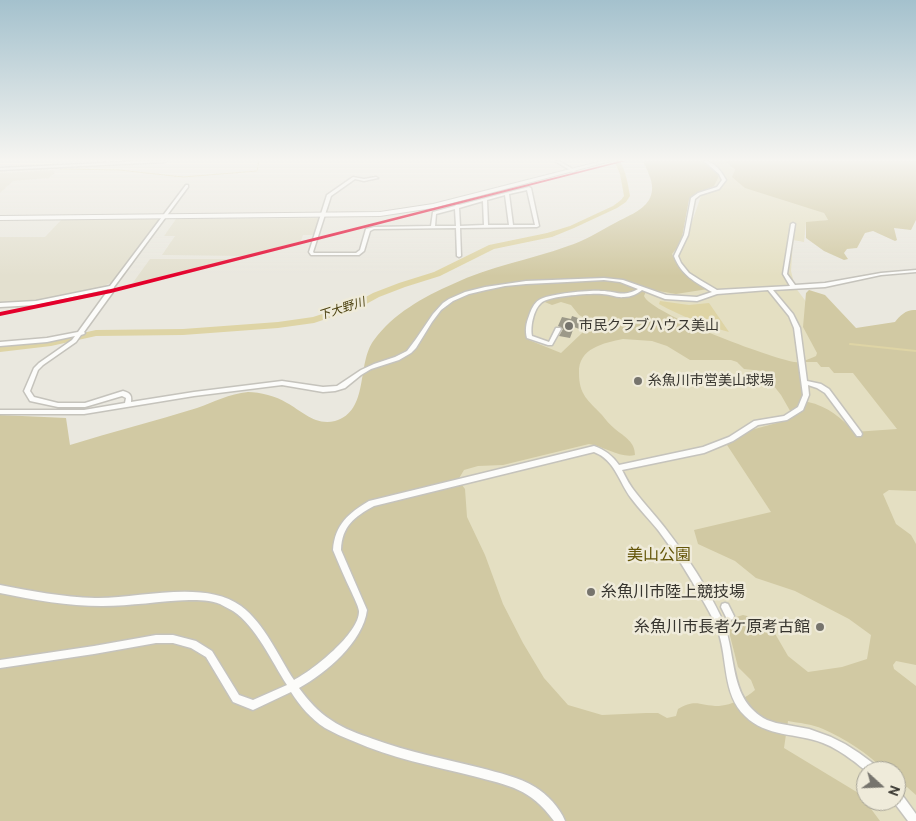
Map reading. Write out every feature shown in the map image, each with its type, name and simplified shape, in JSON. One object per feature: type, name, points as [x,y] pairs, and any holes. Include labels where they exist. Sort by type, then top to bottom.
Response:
[{"type":"highway","points":[[0,218],[373,215],[420,209],[459,199]]},
{"type":"street","points":[[128,405],[129,397],[123,393],[86,405],[58,405],[36,401],[28,396],[27,391],[36,370],[41,364],[74,341],[82,333],[111,291],[112,286],[177,199]]},
{"type":"street","points":[[327,199],[311,252],[313,254],[357,254],[362,251],[368,230],[374,228],[537,226],[531,199]]},
{"type":"street","points":[[433,227],[434,213],[484,199]]},
{"type":"street","points":[[485,199],[486,227]]},
{"type":"street","points":[[508,199],[511,226]]},
{"type":"street","points":[[692,199],[686,235],[676,256],[680,265],[691,277],[716,292]]},
{"type":"street","points":[[457,206],[459,256]]},
{"type":"street","points":[[793,224],[785,274],[786,279],[793,287]]},
{"type":"street","points":[[0,412],[84,412],[194,394],[282,383],[335,389],[345,385],[365,370],[412,349],[431,319],[445,304],[465,294],[481,289],[510,285],[604,279],[621,281],[664,297],[697,299],[716,292],[825,285],[881,274],[916,271]]},
{"type":"street","points":[[0,305],[36,303],[112,286]]},
{"type":"street","points":[[617,468],[704,450],[731,439],[756,423],[785,418],[801,408],[806,395],[796,325],[770,288]]},
{"type":"street","points":[[558,329],[550,344],[529,336],[528,331],[533,312],[540,302],[557,297],[594,292],[626,297],[641,289]]},
{"type":"street","points":[[0,344],[48,340],[82,333]]},
{"type":"street","points":[[804,382],[819,386],[827,391],[859,434]]},
{"type":"street","points":[[0,664],[156,639],[173,639],[194,644],[209,654],[236,700],[244,704],[253,705],[293,687],[314,675],[336,655],[355,632],[363,618],[363,610],[337,550],[337,542],[348,519],[360,510],[384,500],[587,449],[594,449],[604,452],[617,468],[633,494],[670,540],[719,622],[726,640],[735,692],[747,712],[777,729],[822,737],[863,761]]},
{"type":"street","points":[[0,589],[62,600],[103,602],[195,597],[220,599],[234,606],[252,624],[293,687],[308,706],[327,723],[370,743],[495,777],[530,790],[542,800],[560,821]]},
{"type":"street","points":[[725,607],[730,616]]},
{"type":"street","points":[[906,809],[915,821]]},
{"type":"shaded area","points":[[649,199],[690,199],[681,243],[672,254],[684,273],[708,289],[676,294],[647,289],[644,296],[652,304],[688,324],[738,344],[794,362],[816,356],[817,353],[803,327],[806,293],[809,290],[825,295],[856,328],[895,322],[904,313],[916,310],[916,491],[889,490],[883,494],[896,524],[911,535],[916,544],[916,665],[896,661],[893,665],[894,669],[916,686],[916,795],[906,788],[906,761],[874,761],[848,742],[819,727],[788,721],[784,748],[856,792],[856,811],[873,811],[880,821],[0,821],[0,415],[66,418],[70,445],[197,408],[228,396],[248,392],[278,398],[315,420],[335,421],[346,416],[353,408],[361,386],[365,361],[374,340],[390,322],[409,307],[467,278],[574,244],[634,213]],"holes":[[[540,300],[552,305],[561,302],[571,305],[579,315],[593,323],[597,330],[582,333],[561,353],[529,340],[526,336],[527,326]],[[623,339],[652,341],[667,346],[690,360],[731,360],[737,362],[744,369],[762,371],[781,395],[793,416],[784,421],[751,430],[727,445],[771,512],[694,530],[698,544],[735,561],[756,578],[795,591],[849,619],[871,635],[867,659],[842,667],[808,672],[788,656],[770,625],[764,620],[743,615],[726,620],[738,667],[751,680],[755,690],[734,703],[719,706],[698,703],[689,704],[678,709],[676,716],[667,718],[658,713],[602,715],[568,705],[544,678],[503,604],[485,555],[467,517],[465,489],[458,480],[464,470],[478,466],[503,465],[589,444],[618,454],[635,455],[635,450],[629,440],[611,426],[585,397],[579,381],[580,365],[587,352],[600,345]],[[804,362],[817,362],[821,367],[829,367],[834,373],[853,373],[897,429],[854,432],[834,413],[822,406],[808,402]]]},
{"type":"shaded area","points":[[781,199],[916,199],[916,220],[911,230],[894,228],[897,240],[895,241],[873,231],[865,233],[857,248],[847,249],[844,253],[848,259],[844,260],[824,251],[806,238],[806,222],[828,220],[824,213]]},
{"type":"shaded area","points":[[161,218],[112,282],[104,286],[37,302],[0,303],[0,237],[45,237],[62,219]]},
{"type":"shaded area","points":[[320,218],[314,235],[303,235],[301,241],[246,256],[162,255],[175,236],[164,236],[176,219]]},
{"type":"shaded area","points":[[150,259],[233,259],[132,284]]},
{"type":"shaded area","points":[[660,301],[689,305],[709,303],[729,332],[684,317],[659,304]]},
{"type":"green space","name":"美山公園","points":[[700,199],[795,199],[824,213],[828,220],[806,223],[804,242],[793,240],[791,271],[795,287],[872,389],[916,343],[916,821],[575,821],[314,510],[537,297],[657,272],[688,233]]},
{"type":"building","name":"市民クラブハウス美山","points":[[572,316],[581,319],[579,324],[584,325],[582,330],[574,327],[570,338],[559,336],[563,329],[558,326],[562,317],[571,319]]},
{"type":"waterway","name":"下大野川","points":[[0,349],[51,343],[96,333],[183,332],[278,325],[314,320],[356,306],[376,295],[402,285],[437,274],[492,247],[549,235],[572,227],[615,207],[625,199]]},
{"type":"waterway","points":[[850,344],[916,351]]},
{"type":"transit line","points":[[0,314],[111,291],[473,199]]},
{"type":"place","name":"市民クラブハウス美山","points":[[569,326]]},
{"type":"place","name":"糸魚川市営美山球場","points":[[638,381]]},
{"type":"place","name":"糸魚川市陸上競技場","points":[[591,592]]},
{"type":"place","name":"糸魚川市長者ケ原考古館","points":[[820,627]]}]
